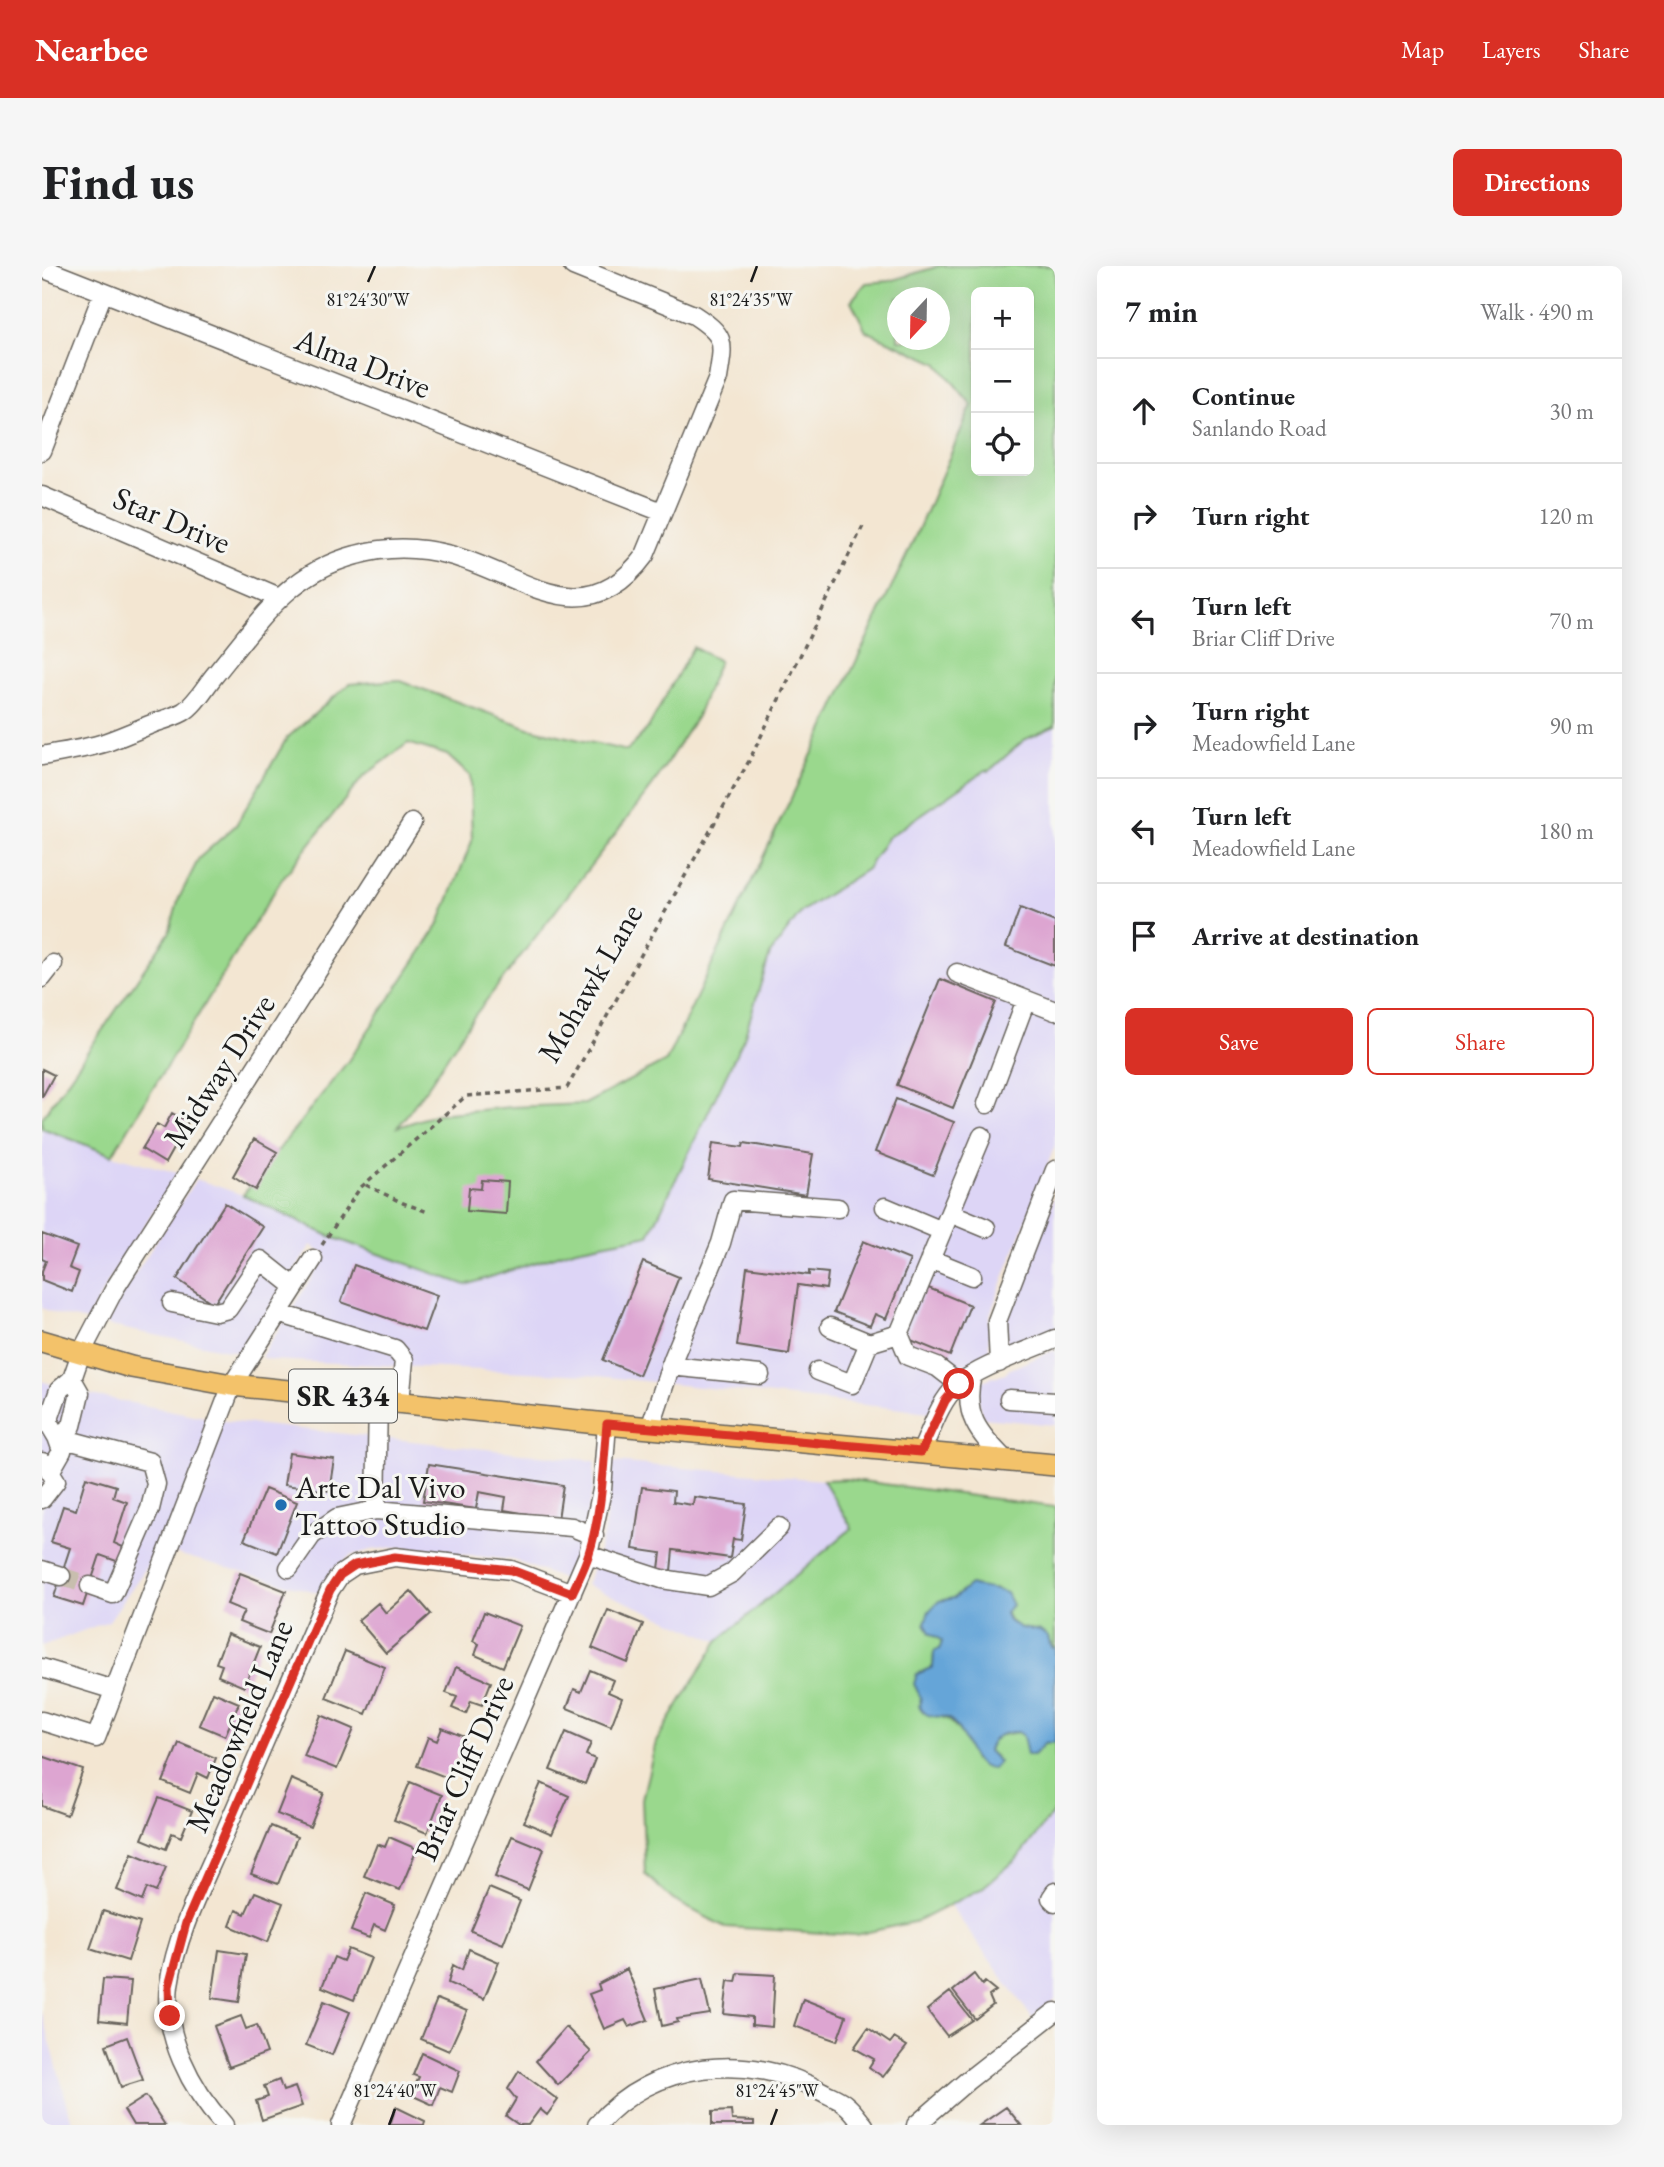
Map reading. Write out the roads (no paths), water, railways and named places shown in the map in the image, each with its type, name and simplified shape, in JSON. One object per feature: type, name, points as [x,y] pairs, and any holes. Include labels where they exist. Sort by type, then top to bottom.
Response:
[{"type":"main road","name":"SR 434","points":[[42,1341],[143,1369],[232,1385],[607,1424],[1055,1465]]},
{"type":"street","points":[[42,756],[103,743],[185,711],[279,598],[304,576],[357,554],[390,549],[422,549],[453,556],[535,590],[559,595],[599,593],[633,571],[645,555],[718,378],[722,355],[720,336],[694,315],[573,266]]},
{"type":"street","name":"Alma Drive","points":[[42,268],[662,512]]},
{"type":"street","points":[[42,451],[103,293]]},
{"type":"street","name":"Star Drive","points":[[42,496],[279,598]]},
{"type":"street","name":"Midway Drive","points":[[58,1437],[48,1422],[59,1390],[72,1379],[81,1353],[116,1288],[412,823]]},
{"type":"street","points":[[957,973],[1055,1011]]},
{"type":"street","points":[[987,1104],[1026,1000]]},
{"type":"street","points":[[965,1380],[908,1356],[899,1334],[982,1136]]},
{"type":"street","points":[[999,1363],[997,1321],[1055,1170]]},
{"type":"street","points":[[650,1428],[670,1366],[721,1243],[733,1200],[838,1208]]},
{"type":"street","points":[[885,1207],[942,1231]]},
{"type":"street","points":[[950,1213],[986,1228]]},
{"type":"street","points":[[42,1721],[96,1738],[232,1385],[313,1259]]},
{"type":"street","points":[[930,1259],[972,1276]]},
{"type":"street","points":[[172,1303],[216,1312],[228,1309],[261,1260],[295,1287]]},
{"type":"street","points":[[278,1313],[395,1349],[404,1360],[400,1402]]},
{"type":"street","points":[[830,1327],[869,1343],[899,1334]]},
{"type":"street","points":[[921,1452],[945,1401],[965,1380],[1055,1339]]},
{"type":"street","points":[[818,1371],[852,1384],[869,1343]]},
{"type":"street","points":[[670,1366],[760,1375]]},
{"type":"street","points":[[965,1380],[971,1417],[983,1437],[1006,1461]]},
{"type":"street","points":[[1009,1399],[1055,1402]]},
{"type":"street","points":[[376,1510],[378,1400]]},
{"type":"street","name":"Briar Cliff Drive","points":[[341,2125],[589,1555],[602,1490],[607,1424]]},
{"type":"street","points":[[42,1499],[56,1481],[46,1467],[62,1451],[58,1437]]},
{"type":"street","points":[[58,1437],[150,1462],[156,1485],[150,1509],[113,1594],[90,1586]]},
{"type":"street","points":[[289,1568],[312,1535],[337,1518],[376,1510],[572,1527],[594,1535]]},
{"type":"street","points":[[589,1555],[662,1579],[708,1586],[732,1573],[779,1527]]},
{"type":"street","name":"Meadowfield Lane","points":[[224,2125],[194,2084],[177,2048],[170,2016],[169,1986],[186,1923],[330,1590],[340,1575],[355,1565],[395,1557],[511,1570],[572,1593]]},
{"type":"street","points":[[42,1570],[61,1576]]},
{"type":"street","points":[[42,1668],[114,1690]]},
{"type":"street","points":[[1055,1892],[1051,1898],[1055,1902]]},
{"type":"street","points":[[916,2125],[1055,2012]]},
{"type":"street","points":[[597,2125],[630,2095],[668,2076],[709,2068],[754,2067],[800,2079],[846,2104],[864,2125]]},
{"type":"water","points":[[970,1585],[1006,1593],[1012,1605],[1005,1613],[1008,1621],[1021,1628],[1040,1631],[1048,1637],[1051,1647],[1055,1649],[1055,1742],[1044,1744],[1033,1755],[1027,1755],[1023,1736],[1018,1732],[1003,1734],[995,1738],[988,1751],[999,1762],[993,1769],[978,1763],[952,1721],[927,1715],[923,1711],[919,1706],[921,1698],[914,1684],[917,1674],[933,1667],[934,1652],[940,1648],[942,1641],[930,1633],[925,1623],[929,1611],[939,1601],[954,1598]]},
{"type":"tunnel","points":[[61,1576],[90,1586]]},
{"type":"place","name":"Arte Dal Vivo Tattoo Studio","points":[[281,1505]]}]
